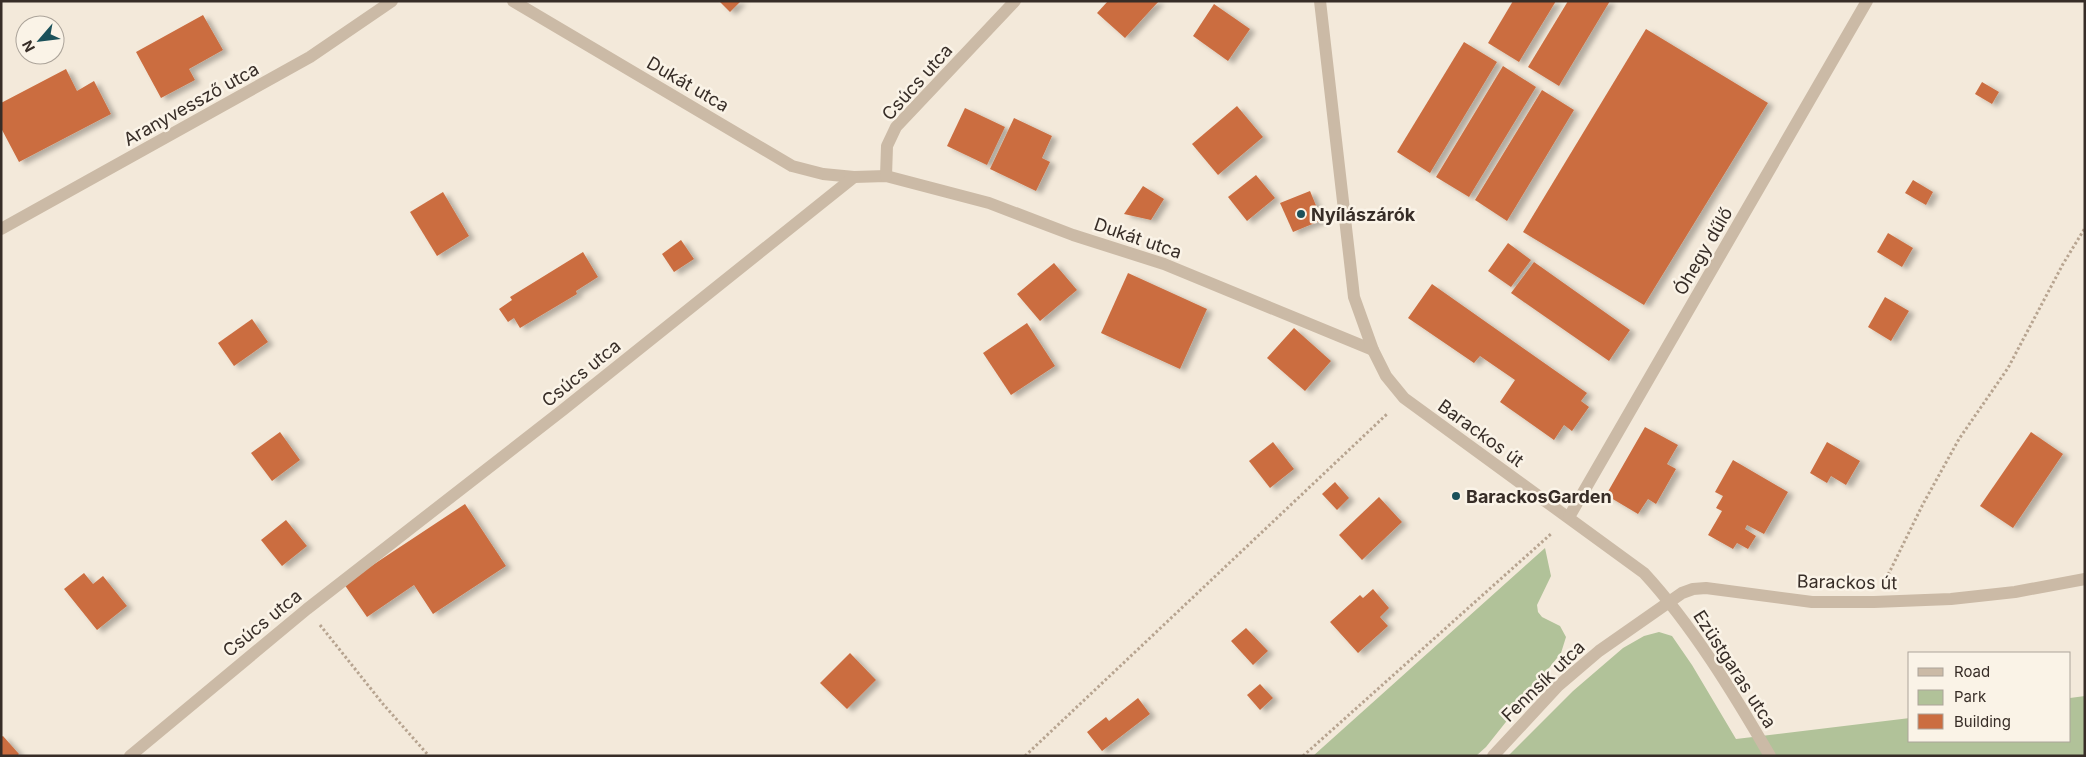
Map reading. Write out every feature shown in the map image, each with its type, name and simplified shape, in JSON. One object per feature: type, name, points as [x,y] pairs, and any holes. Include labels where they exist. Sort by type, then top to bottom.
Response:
[{"type":"street","name":"Aranyvessző utca","points":[[1,229],[310,57],[392,1]]},
{"type":"street","name":"Dukát utca","points":[[512,1],[792,166],[823,174],[854,177]]},
{"type":"street","name":"Csúcs utca","points":[[886,176],[887,146],[896,127],[1016,1]]},
{"type":"street","name":"Barackos út","points":[[1320,1],[1354,297],[1373,350],[1386,376],[1404,398],[1644,573],[1670,602],[1682,593],[1693,589],[1706,588],[1812,602],[1951,599],[2015,592],[2085,579]]},
{"type":"street","name":"Óhegy dűlő","points":[[1569,518],[1867,1]]},
{"type":"street","name":"Dukát utca","points":[[886,176],[989,203],[1073,235],[1164,264],[1373,350]]},
{"type":"street","points":[[854,177],[886,176]]},
{"type":"street","name":"Csúcs utca","points":[[130,756],[307,609],[564,409],[854,177]]},
{"type":"street","name":"Fennsík utca","points":[[1494,756],[1558,686],[1599,651],[1670,602]]},
{"type":"street","name":"Ezüstgaras utca","points":[[1670,602],[1749,720],[1770,756]]},
{"type":"path","points":[[1874,602],[1923,504],[1959,439],[2008,368],[2063,264],[2085,228]]},
{"type":"path","points":[[1025,756],[1404,398]]},
{"type":"path","points":[[1303,756],[1569,518]]},
{"type":"path","points":[[307,609],[428,756]]},
{"type":"green space","points":[[1545,548],[1551,576],[1537,605],[1538,612],[1542,617],[1560,626],[1566,637],[1561,653],[1486,747],[1476,756],[1313,756]]},
{"type":"green space","points":[[1659,632],[1672,636],[1692,665],[1736,739],[1908,718],[1908,742],[2071,742],[2071,698],[2085,696],[2085,756],[1508,756],[1573,691],[1623,648],[1644,636]]},
{"type":"building","points":[[719,1],[741,1],[730,12]]},
{"type":"building","points":[[1108,1],[1159,1],[1125,38],[1097,13]]},
{"type":"building","points":[[1513,1],[1556,1],[1519,62],[1488,43]]},
{"type":"building","points":[[1568,1],[1610,1],[1559,86],[1528,67]]},
{"type":"building","points":[[1214,4],[1250,29],[1228,61],[1193,36]]},
{"type":"building","points":[[203,15],[223,50],[189,69],[195,80],[161,98],[136,52]]},
{"type":"building","points":[[1646,29],[1768,103],[1644,305],[1523,232]]},
{"type":"building","points":[[1464,42],[1497,62],[1430,173],[1397,152]]},
{"type":"building","points":[[1503,66],[1536,87],[1469,197],[1436,177]]},
{"type":"building","points":[[66,69],[77,91],[94,81],[111,114],[19,162],[1,128],[1,103]]},
{"type":"building","points":[[1982,82],[1999,92],[1992,104],[1975,94]]},
{"type":"building","points":[[1542,90],[1574,110],[1507,221],[1475,200]]},
{"type":"building","points":[[1237,106],[1263,137],[1218,175],[1192,144]]},
{"type":"building","points":[[965,108],[1005,127],[987,165],[947,146]]},
{"type":"building","points":[[1014,118],[1052,136],[1042,158],[1050,162],[1036,191],[990,169]]},
{"type":"building","points":[[1256,175],[1275,198],[1247,221],[1228,197]]},
{"type":"building","points":[[1913,180],[1933,192],[1926,205],[1905,193]]},
{"type":"building","points":[[1143,186],[1164,199],[1151,220],[1124,214]]},
{"type":"building","points":[[1310,191],[1322,220],[1293,232],[1280,203]]},
{"type":"building","points":[[443,192],[469,236],[437,256],[410,212]]},
{"type":"building","points":[[1888,233],[1913,248],[1902,267],[1877,252]]},
{"type":"building","points":[[681,240],[694,259],[674,272],[662,254]]},
{"type":"building","points":[[1508,243],[1531,260],[1511,287],[1488,271]]},
{"type":"building","points":[[583,252],[598,277],[576,291],[577,294],[520,328],[514,318],[508,322],[499,309],[512,300],[510,297]]},
{"type":"building","points":[[1534,262],[1630,330],[1609,361],[1511,293]]},
{"type":"building","points":[[1054,263],[1077,290],[1040,321],[1017,294]]},
{"type":"building","points":[[1128,273],[1207,309],[1180,369],[1101,333]]},
{"type":"building","points":[[1432,284],[1587,393],[1581,401],[1589,407],[1572,431],[1564,425],[1554,440],[1500,402],[1515,380],[1480,356],[1474,363],[1408,318]]},
{"type":"building","points":[[1885,297],[1909,311],[1891,341],[1868,327]]},
{"type":"building","points":[[252,319],[268,342],[234,366],[218,343]]},
{"type":"building","points":[[1027,323],[1055,366],[1011,395],[983,353]]},
{"type":"building","points":[[1294,328],[1331,361],[1305,391],[1267,358]]},
{"type":"building","points":[[1645,427],[1678,445],[1667,464],[1676,469],[1656,504],[1648,499],[1638,514],[1606,495]]},
{"type":"building","points":[[280,432],[300,460],[272,481],[251,453]]},
{"type":"building","points":[[2031,432],[2063,454],[2013,528],[1980,506]]},
{"type":"building","points":[[1273,442],[1294,469],[1270,488],[1249,461]]},
{"type":"building","points":[[1827,442],[1860,461],[1846,485],[1831,476],[1827,483],[1810,473]]},
{"type":"building","points":[[1733,460],[1788,492],[1764,534],[1747,525],[1745,529],[1756,536],[1748,549],[1737,543],[1733,549],[1708,535],[1722,511],[1716,508],[1723,496],[1715,492]]},
{"type":"building","points":[[1335,482],[1349,498],[1337,510],[1322,494]]},
{"type":"building","points":[[1379,497],[1402,522],[1362,560],[1339,535]]},
{"type":"building","points":[[465,504],[506,566],[433,614],[414,585],[367,617],[344,584]]},
{"type":"building","points":[[286,520],[307,546],[282,566],[261,540]]},
{"type":"building","points":[[84,573],[93,584],[103,576],[127,606],[97,630],[64,589]]},
{"type":"building","points":[[1373,589],[1389,608],[1380,617],[1388,626],[1358,653],[1330,622],[1360,595],[1363,598]]},
{"type":"building","points":[[1246,628],[1268,651],[1253,665],[1231,641]]},
{"type":"building","points":[[850,653],[876,680],[847,709],[820,683]]},
{"type":"building","points":[[1260,684],[1273,698],[1260,710],[1247,695]]},
{"type":"building","points":[[1138,698],[1150,714],[1102,751],[1087,732],[1106,717],[1109,721]]},
{"type":"building","points":[[3,736],[19,754],[17,756],[1,756],[1,737]]},
{"type":"place","name":"Nyílászárók","points":[[1301,214]]},
{"type":"place","name":"BarackosGarden","points":[[1456,496]]}]
